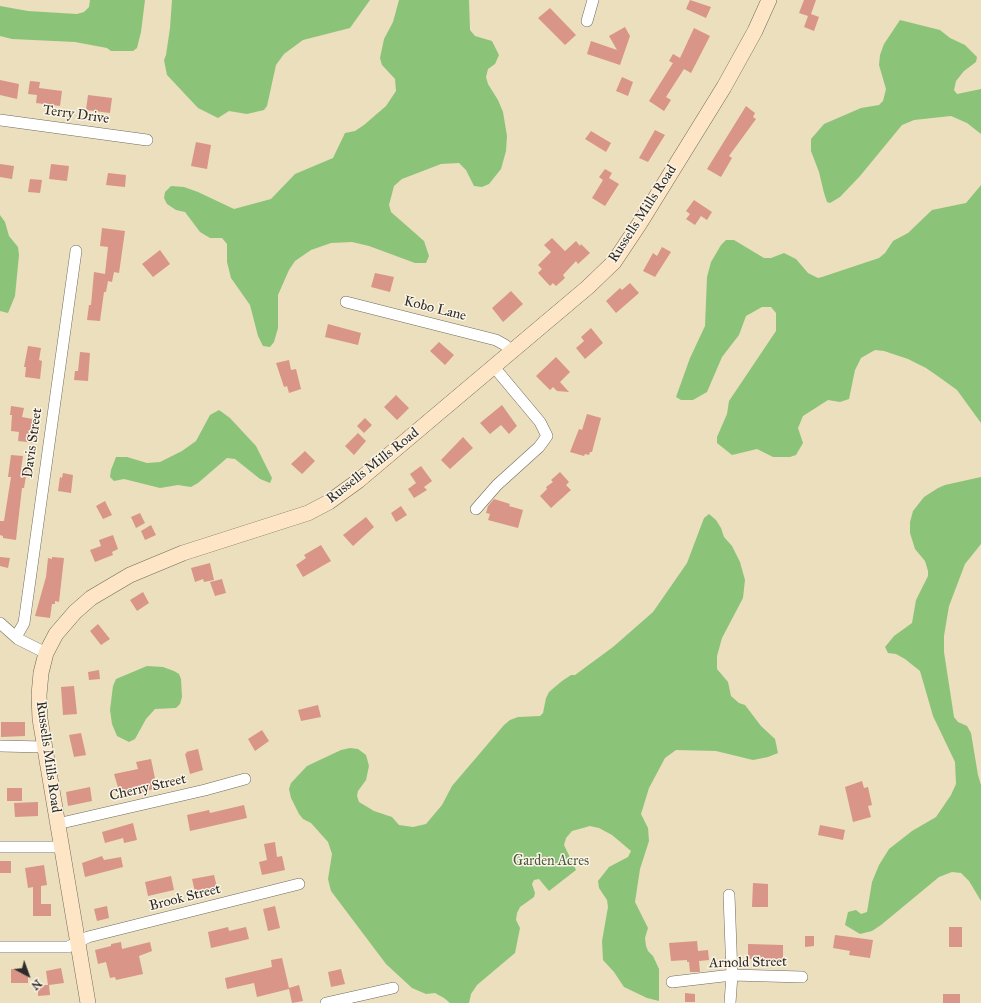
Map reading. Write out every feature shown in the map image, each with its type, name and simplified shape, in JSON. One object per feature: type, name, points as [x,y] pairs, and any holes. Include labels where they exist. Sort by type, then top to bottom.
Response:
[{"type":"main road","name":"Russells Mills Road","points":[[88,1003],[40,719],[39,695],[41,673],[46,653],[56,634],[91,598],[109,586],[154,564],[308,512],[328,502],[358,481],[588,287],[621,252],[724,87],[755,31],[769,0]]},
{"type":"street","points":[[586,21],[593,0]]},
{"type":"street","name":"Terry Drive","points":[[0,120],[147,140]]},
{"type":"street","name":"Davis Street","points":[[16,637],[24,623],[76,251]]},
{"type":"street","name":"Kobo Lane","points":[[346,302],[496,340],[505,345],[512,352]]},
{"type":"street","points":[[476,509],[497,485],[539,447],[547,436],[540,422],[494,367]]},
{"type":"street","points":[[0,623],[16,637],[46,653]]},
{"type":"street","points":[[0,746],[44,747]]},
{"type":"street","name":"Cherry Street","points":[[57,824],[205,790],[245,779]]},
{"type":"street","points":[[0,847],[62,847]]},
{"type":"street","name":"Brook Street","points":[[0,947],[68,947],[88,937],[299,884]]},
{"type":"street","points":[[729,895],[732,975],[730,1003]]},
{"type":"street","name":"Arnold Street","points":[[672,982],[732,975],[802,977]]},
{"type":"street","points":[[326,1003],[393,988]]},
{"type":"green space","points":[[90,0],[145,0],[141,32],[137,48],[133,51],[111,51],[107,48],[75,42],[12,39],[0,36],[0,6],[28,11],[77,14],[84,12],[89,7]]},
{"type":"green space","points":[[172,0],[370,0],[350,28],[303,40],[284,54],[276,65],[267,106],[264,110],[247,114],[229,111],[218,118],[198,108],[167,75],[164,60],[170,28]]},
{"type":"green space","points":[[399,0],[469,0],[470,30],[475,36],[492,41],[499,55],[495,64],[488,69],[486,77],[488,84],[498,100],[503,112],[507,136],[506,151],[501,169],[489,184],[482,187],[474,186],[466,170],[459,163],[441,164],[402,179],[394,186],[389,205],[391,212],[424,241],[429,256],[426,263],[415,263],[369,246],[352,242],[331,243],[311,250],[295,261],[289,270],[278,295],[278,328],[274,342],[270,347],[263,346],[258,336],[250,305],[231,278],[227,262],[227,244],[222,238],[210,238],[200,232],[185,212],[176,210],[167,204],[164,198],[165,192],[171,186],[184,187],[234,209],[271,199],[295,174],[333,158],[345,133],[355,131],[364,125],[386,106],[396,91],[395,79],[382,65],[380,58],[384,39],[393,22]]},
{"type":"green space","points":[[900,20],[940,30],[950,38],[965,45],[977,57],[976,62],[964,71],[956,81],[954,90],[957,94],[981,89],[981,134],[967,123],[951,116],[914,120],[902,125],[860,176],[840,197],[830,203],[827,202],[819,172],[811,151],[811,139],[824,124],[861,108],[879,105],[883,101],[886,89],[879,65],[880,55],[884,44]]},
{"type":"green space","points":[[981,185],[981,423],[957,390],[926,368],[908,359],[884,351],[875,350],[861,358],[855,370],[849,399],[840,402],[828,400],[803,416],[798,428],[803,443],[796,455],[790,457],[773,457],[757,449],[732,455],[717,443],[717,437],[727,414],[729,401],[776,331],[776,313],[771,307],[762,307],[746,316],[739,335],[722,357],[707,392],[693,400],[681,400],[676,397],[690,358],[705,326],[707,277],[711,262],[721,245],[726,240],[734,240],[764,258],[771,258],[784,253],[796,259],[808,273],[818,278],[879,258],[885,253],[893,241],[908,233],[932,210],[966,203]]},
{"type":"green space","points":[[0,215],[5,222],[9,236],[18,247],[19,255],[15,296],[8,313],[0,311]]},
{"type":"green space","points":[[219,410],[230,418],[256,446],[272,478],[270,483],[260,479],[235,459],[227,458],[198,483],[191,487],[178,485],[160,488],[124,479],[114,481],[110,477],[116,457],[127,457],[147,463],[160,462],[182,451],[196,441],[210,415]]},
{"type":"green space","points":[[981,477],[981,544],[965,564],[949,606],[944,636],[944,652],[954,717],[958,722],[967,726],[971,733],[981,785],[981,901],[969,881],[961,873],[952,872],[939,877],[881,925],[872,931],[860,934],[845,925],[848,912],[856,910],[861,914],[867,912],[872,882],[879,865],[889,849],[912,831],[936,817],[951,795],[956,784],[955,762],[933,716],[920,671],[905,659],[896,654],[888,653],[885,647],[894,636],[912,623],[916,600],[928,576],[925,561],[915,549],[910,533],[910,522],[913,511],[924,497],[938,488]]},
{"type":"green space","name":"Garden Acres","points":[[709,514],[716,520],[724,537],[732,546],[740,562],[745,580],[743,598],[722,638],[717,656],[717,669],[728,682],[731,696],[739,703],[745,705],[761,726],[775,739],[778,753],[753,760],[716,751],[676,750],[665,758],[649,788],[641,814],[648,828],[649,841],[640,869],[635,902],[648,928],[645,938],[646,946],[659,969],[659,1001],[647,998],[624,987],[614,972],[603,960],[602,941],[608,907],[607,900],[599,888],[598,881],[609,867],[628,857],[631,851],[612,835],[599,828],[590,826],[572,831],[566,838],[564,845],[576,870],[549,891],[539,879],[534,880],[532,884],[535,893],[534,897],[520,907],[517,913],[516,920],[520,928],[515,953],[477,985],[471,994],[469,1003],[450,1003],[435,993],[426,994],[412,988],[386,964],[331,891],[328,879],[332,854],[328,842],[311,823],[303,819],[299,814],[291,798],[289,789],[291,783],[307,766],[341,750],[350,748],[358,749],[366,755],[369,766],[366,780],[358,791],[357,796],[359,802],[374,811],[392,817],[399,825],[413,827],[426,824],[442,805],[452,786],[504,725],[510,720],[518,717],[540,716],[543,713],[546,698],[549,692],[562,681],[571,675],[575,675],[613,647],[653,612],[687,563],[704,518]]},
{"type":"green space","points":[[147,666],[163,667],[179,674],[181,679],[182,697],[180,704],[176,708],[155,709],[146,719],[135,739],[129,742],[117,736],[112,724],[110,710],[113,686],[116,679]]},
{"type":"building","points":[[690,0],[711,7],[706,18],[686,9]]},
{"type":"building","points":[[804,0],[816,0],[811,14],[819,17],[814,31],[804,27],[808,16],[799,13]]},
{"type":"building","points":[[550,8],[576,35],[565,45],[538,18]]},
{"type":"building","points":[[625,27],[630,36],[620,65],[587,54],[591,41],[617,50],[609,36]]},
{"type":"building","points":[[694,28],[710,36],[691,73],[684,69],[666,97],[671,100],[664,111],[649,101],[673,63],[669,61],[673,54],[680,58]]},
{"type":"building","points":[[622,77],[633,82],[628,96],[616,91]]},
{"type":"building","points":[[0,80],[19,84],[17,99],[0,95]]},
{"type":"building","points":[[30,81],[40,82],[39,88],[62,91],[60,106],[36,103],[37,95],[28,94]]},
{"type":"building","points":[[88,95],[112,98],[110,113],[86,110]]},
{"type":"building","points":[[746,106],[755,113],[753,117],[756,119],[729,156],[732,158],[721,177],[707,169]]},
{"type":"building","points":[[655,130],[665,135],[648,162],[639,158]]},
{"type":"building","points":[[591,131],[611,143],[606,152],[585,139]]},
{"type":"building","points":[[196,142],[211,145],[207,169],[191,166]]},
{"type":"building","points":[[0,164],[14,166],[12,179],[0,177]]},
{"type":"building","points":[[51,164],[69,166],[67,181],[49,179]]},
{"type":"building","points":[[605,169],[612,173],[609,178],[619,184],[605,206],[592,198],[603,180],[599,177]]},
{"type":"building","points":[[108,173],[126,175],[125,187],[106,185]]},
{"type":"building","points":[[30,179],[42,180],[40,193],[28,192]]},
{"type":"building","points":[[694,200],[712,212],[707,220],[701,216],[695,225],[686,219],[690,214],[686,211]]},
{"type":"building","points":[[102,228],[125,231],[119,273],[114,272],[112,282],[108,281],[106,292],[104,292],[100,321],[87,320],[89,305],[91,305],[94,272],[105,274],[108,247],[100,246]]},
{"type":"building","points":[[552,238],[565,251],[576,241],[590,253],[578,264],[576,261],[563,275],[565,278],[556,286],[553,283],[550,286],[538,273],[542,269],[538,265],[551,252],[544,245]]},
{"type":"building","points":[[662,247],[671,252],[655,277],[643,271],[653,253],[657,256]]},
{"type":"building","points":[[160,250],[170,264],[153,277],[142,264]]},
{"type":"building","points":[[375,273],[394,277],[390,292],[371,287]]},
{"type":"building","points":[[630,283],[639,293],[616,313],[606,301],[620,288],[622,290]]},
{"type":"building","points":[[511,291],[523,304],[503,322],[492,308]]},
{"type":"building","points":[[328,324],[361,333],[358,345],[325,337]]},
{"type":"building","points":[[591,328],[603,343],[585,359],[576,348],[584,341],[581,337]]},
{"type":"building","points":[[439,342],[454,355],[445,365],[430,351]]},
{"type":"building","points":[[28,346],[41,348],[39,360],[42,361],[40,379],[25,377],[26,367],[24,367]]},
{"type":"building","points":[[80,352],[90,353],[88,381],[74,380],[75,371],[78,371]]},
{"type":"building","points":[[556,357],[570,372],[560,382],[569,392],[557,391],[553,387],[550,390],[536,376]]},
{"type":"building","points":[[289,360],[291,370],[296,369],[301,389],[289,393],[287,386],[284,387],[276,363]]},
{"type":"building","points":[[396,395],[409,408],[397,420],[384,407]]},
{"type":"building","points":[[502,405],[517,426],[509,434],[501,425],[490,434],[480,423]]},
{"type":"building","points":[[11,406],[24,408],[22,417],[38,420],[35,443],[18,441],[19,432],[11,431]]},
{"type":"building","points":[[587,414],[601,418],[592,452],[590,452],[589,455],[585,454],[584,456],[570,452],[579,429],[582,430]]},
{"type":"building","points":[[365,418],[372,425],[364,433],[357,426]]},
{"type":"building","points":[[358,433],[366,441],[354,455],[345,446]]},
{"type":"building","points":[[463,437],[473,448],[450,469],[441,460]]},
{"type":"building","points":[[305,451],[315,461],[302,474],[291,464]]},
{"type":"building","points":[[11,455],[23,456],[21,469],[27,470],[24,488],[22,488],[16,540],[3,538],[3,536],[0,535],[0,521],[4,521],[11,477],[8,477]]},
{"type":"building","points":[[421,466],[432,481],[424,487],[427,490],[414,498],[408,489],[416,483],[410,474]]},
{"type":"building","points":[[560,472],[569,482],[566,485],[571,490],[551,508],[540,496],[547,489],[546,487],[553,482],[551,480]]},
{"type":"building","points":[[63,473],[73,475],[71,493],[58,491],[60,477],[62,478]]},
{"type":"building","points":[[494,499],[510,504],[509,506],[523,510],[518,528],[488,520],[490,514],[486,513],[488,506]]},
{"type":"building","points":[[105,501],[112,515],[103,519],[96,506]]},
{"type":"building","points":[[401,506],[407,515],[396,522],[391,513]]},
{"type":"building","points":[[140,513],[145,523],[136,528],[131,517]]},
{"type":"building","points":[[366,517],[374,527],[353,546],[343,535]]},
{"type":"building","points":[[151,525],[156,535],[145,540],[141,531]]},
{"type":"building","points":[[113,535],[118,549],[112,552],[113,555],[95,562],[90,550],[101,546],[99,540]]},
{"type":"building","points":[[321,545],[331,561],[303,577],[296,565],[306,558],[304,555]]},
{"type":"building","points":[[0,557],[10,558],[8,568],[0,566]]},
{"type":"building","points":[[52,557],[64,558],[59,602],[55,601],[55,604],[52,604],[50,618],[35,616],[46,577],[48,558],[52,559]]},
{"type":"building","points":[[210,563],[214,580],[204,582],[203,579],[195,582],[191,568]]},
{"type":"building","points":[[222,579],[226,593],[215,596],[210,582]]},
{"type":"building","points":[[143,592],[149,603],[137,611],[130,600]]},
{"type":"building","points":[[98,624],[110,639],[101,645],[90,631]]},
{"type":"building","points":[[99,670],[100,679],[89,680],[88,672]]},
{"type":"building","points":[[74,686],[77,714],[63,715],[61,687]]},
{"type":"building","points":[[318,705],[321,717],[301,721],[298,710]]},
{"type":"building","points":[[1,722],[25,722],[25,736],[1,737]]},
{"type":"building","points":[[262,730],[269,741],[255,751],[248,739]]},
{"type":"building","points":[[81,733],[86,755],[74,757],[69,735]]},
{"type":"building","points":[[198,749],[203,770],[190,774],[185,754],[187,753],[186,752]]},
{"type":"building","points":[[151,759],[157,788],[142,792],[141,789],[120,794],[114,774],[138,769],[136,762]]},
{"type":"building","points":[[862,781],[864,788],[868,787],[872,805],[868,806],[871,817],[853,822],[845,787]]},
{"type":"building","points":[[90,787],[92,801],[68,806],[66,792]]},
{"type":"building","points":[[7,788],[22,788],[22,801],[7,801]]},
{"type":"building","points":[[38,802],[38,816],[15,817],[14,803]]},
{"type":"building","points":[[244,805],[247,818],[190,831],[187,815],[209,810],[210,813]]},
{"type":"building","points":[[133,823],[137,840],[124,843],[123,838],[105,843],[102,832]]},
{"type":"building","points":[[820,825],[845,830],[843,840],[818,835]]},
{"type":"building","points":[[275,842],[277,857],[282,856],[285,870],[262,875],[259,862],[267,860],[264,844]]},
{"type":"building","points":[[102,856],[104,860],[121,857],[123,867],[85,877],[82,863]]},
{"type":"building","points":[[0,861],[11,861],[11,873],[0,873]]},
{"type":"building","points":[[44,865],[47,885],[41,886],[41,904],[51,904],[51,916],[33,916],[33,887],[28,888],[25,868]]},
{"type":"building","points":[[214,875],[217,887],[195,892],[192,879]]},
{"type":"building","points":[[171,876],[174,890],[148,896],[145,882]]},
{"type":"building","points":[[753,883],[768,884],[768,907],[752,907]]},
{"type":"building","points":[[107,906],[109,918],[97,921],[94,909]]},
{"type":"building","points":[[275,906],[280,928],[268,931],[263,909]]},
{"type":"building","points":[[228,927],[229,931],[246,927],[249,939],[211,948],[208,932]]},
{"type":"building","points":[[949,927],[962,927],[962,947],[949,947]]},
{"type":"building","points":[[835,935],[873,940],[870,958],[849,955],[850,951],[833,948]]},
{"type":"building","points":[[805,936],[814,936],[814,946],[805,947]]},
{"type":"building","points":[[697,941],[698,951],[708,950],[709,960],[699,961],[700,972],[690,972],[689,962],[687,962],[687,960],[671,961],[669,943]]},
{"type":"building","points":[[121,942],[122,949],[150,942],[152,951],[139,956],[143,974],[116,980],[115,977],[110,978],[106,962],[98,964],[95,950]]},
{"type":"building","points":[[748,944],[783,945],[783,960],[748,959]]},
{"type":"building","points":[[282,958],[289,988],[299,985],[303,1001],[292,1003],[289,989],[257,997],[254,983],[227,989],[225,978],[272,967],[271,960]]},
{"type":"building","points":[[61,968],[64,983],[49,985],[50,995],[38,996],[38,985],[48,985],[46,971]]},
{"type":"building","points":[[11,969],[28,970],[28,983],[11,983]]},
{"type":"building","points":[[341,969],[345,984],[331,987],[328,972]]},
{"type":"building","points":[[685,993],[695,994],[695,1002],[685,1002]]},
{"type":"building","points":[[943,994],[960,994],[960,1003],[943,1003]]}]
